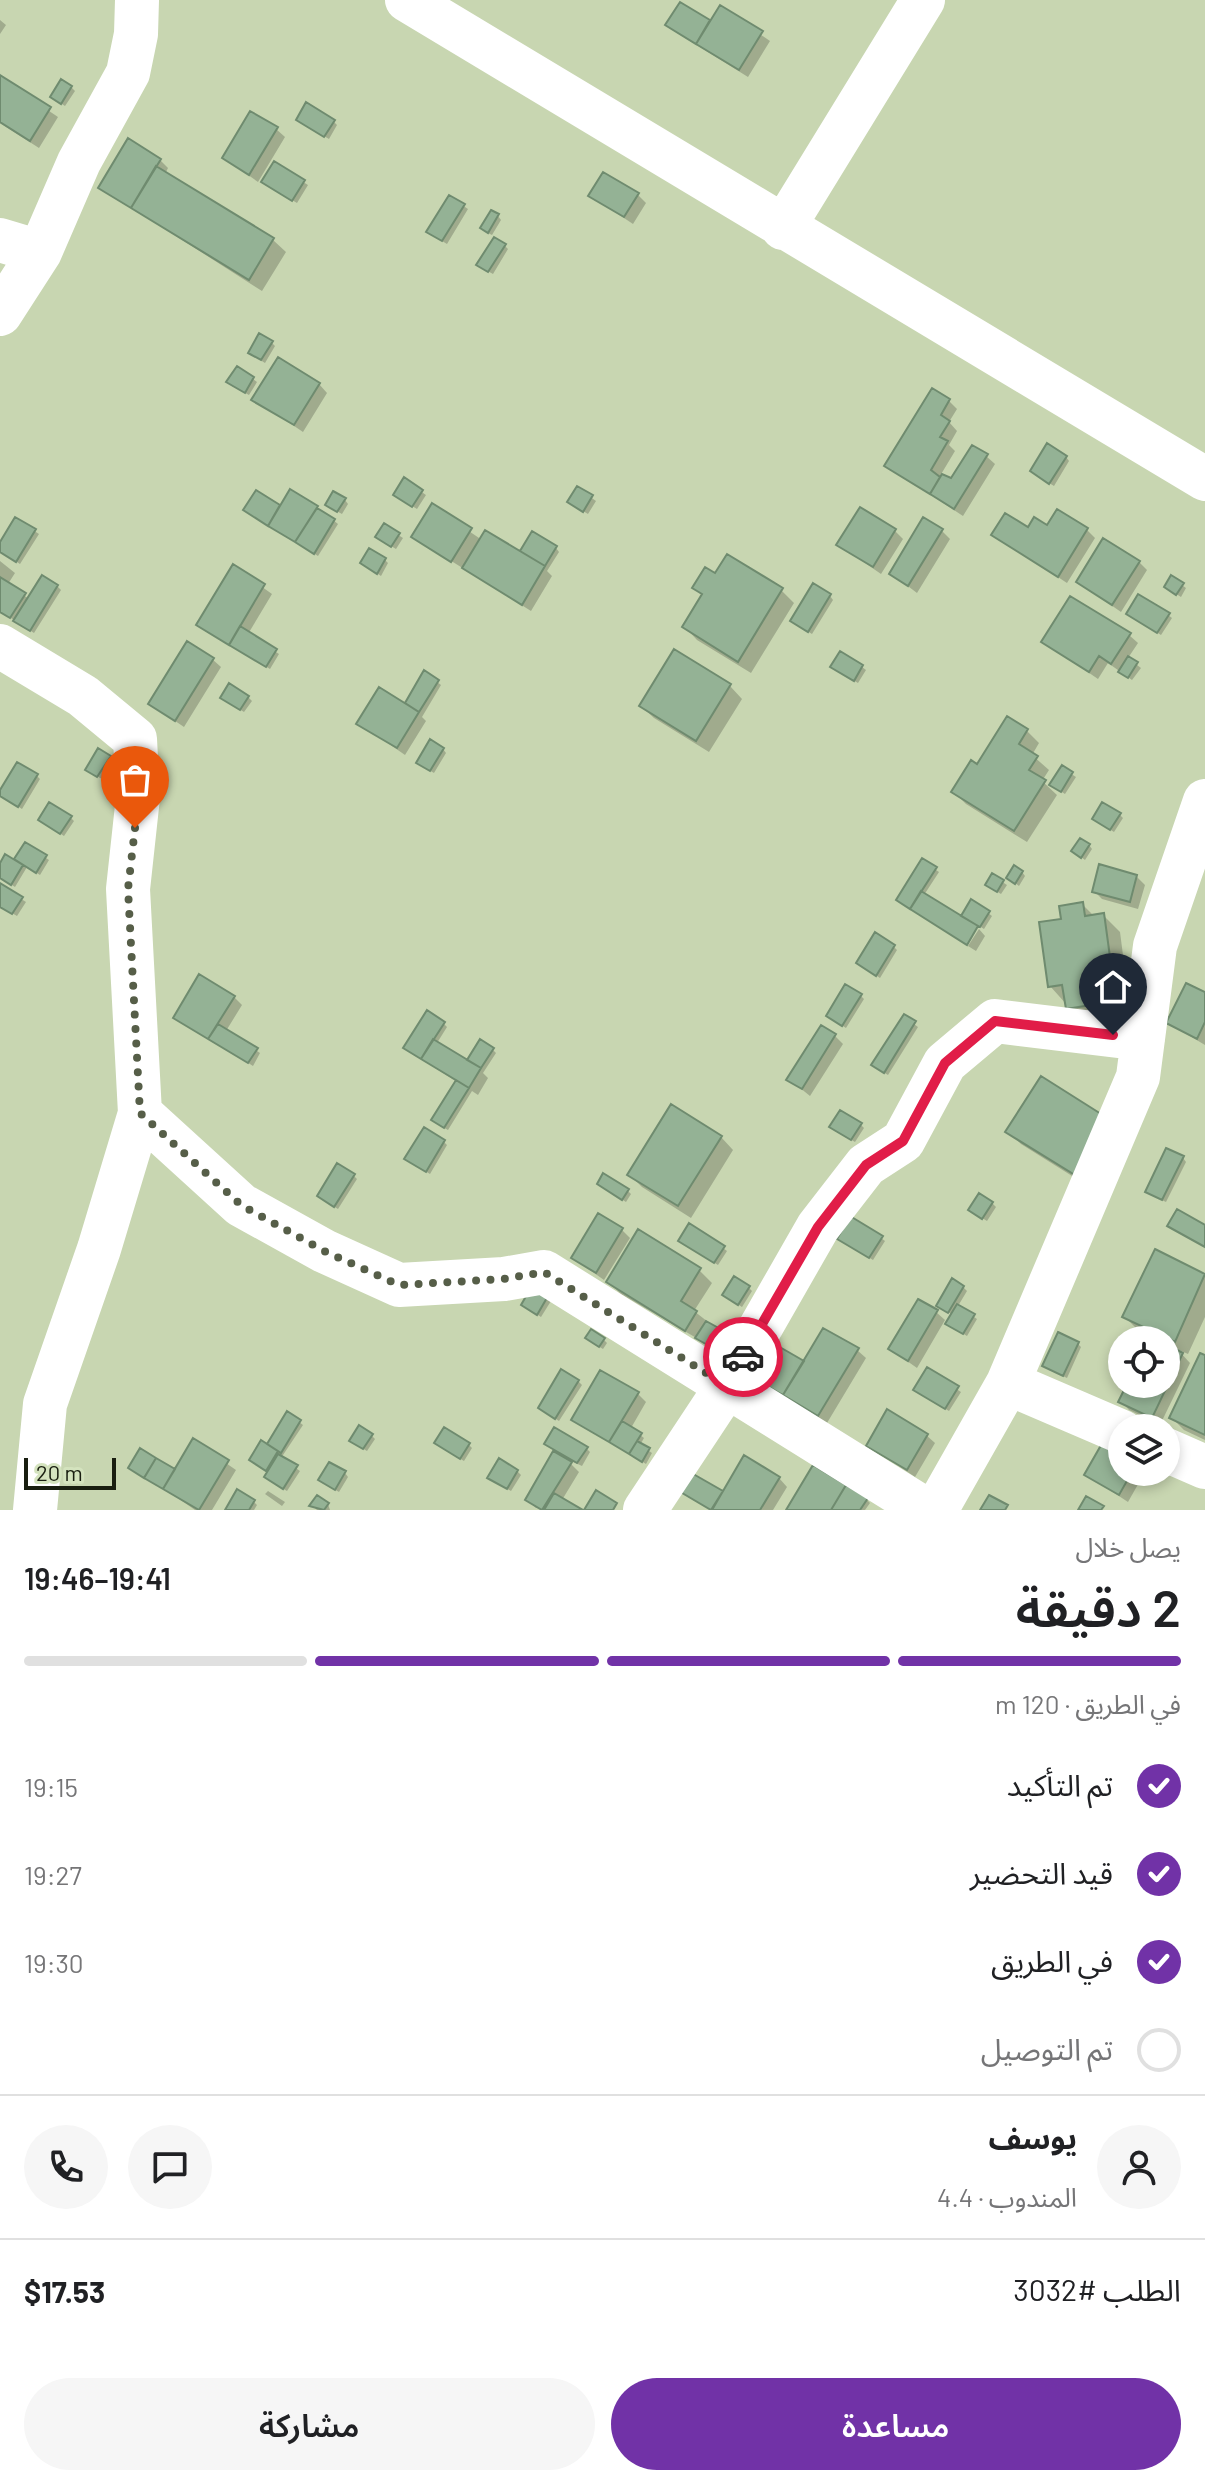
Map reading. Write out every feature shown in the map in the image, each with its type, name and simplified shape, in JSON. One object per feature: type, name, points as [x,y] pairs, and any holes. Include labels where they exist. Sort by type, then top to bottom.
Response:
[{"type":"street","points":[[0,314],[20,246],[79,162],[128,73],[136,34],[137,0]]},
{"type":"street","points":[[407,0],[1205,479]]},
{"type":"street","points":[[783,228],[923,0]]},
{"type":"street","points":[[0,646],[83,696],[135,739],[138,797],[128,889],[140,1113],[99,1249],[45,1404],[35,1510]]},
{"type":"street","points":[[936,1510],[1008,1383],[1138,1077],[1155,946],[1205,801]]},
{"type":"street","points":[[645,1510],[727,1386],[818,1227],[866,1165],[903,1141],[945,1063],[995,1021],[1143,1039]]},
{"type":"street","points":[[140,1113],[241,1205],[324,1251],[399,1285],[504,1279],[544,1272],[926,1510]]},
{"type":"street","points":[[1008,1383],[1108,1426]]},
{"type":"street","points":[[1180,1456],[1205,1467]]},
{"type":"building","points":[[680,2],[710,20],[696,44],[665,25]]},
{"type":"building","points":[[720,5],[763,31],[739,70],[696,44]]},
{"type":"building","points":[[0,75],[51,107],[30,141],[0,122]]},
{"type":"building","points":[[61,79],[72,86],[61,104],[50,97]]},
{"type":"building","points":[[306,102],[335,120],[324,137],[296,120]]},
{"type":"building","points":[[250,111],[278,127],[249,175],[222,158]]},
{"type":"building","points":[[128,138],[161,159],[131,208],[98,188]]},
{"type":"building","points":[[274,161],[305,180],[292,201],[261,182]]},
{"type":"building","points":[[156,166],[274,238],[249,280],[131,208]]},
{"type":"building","points":[[603,172],[639,193],[624,217],[588,196]]},
{"type":"building","points":[[449,195],[465,204],[442,241],[426,232]]},
{"type":"building","points":[[491,210],[499,214],[488,233],[480,228]]},
{"type":"building","points":[[494,237],[506,244],[488,272],[476,265]]},
{"type":"building","points":[[259,333],[273,341],[261,360],[248,353]]},
{"type":"building","points":[[278,357],[320,383],[294,425],[251,400]]},
{"type":"building","points":[[237,366],[254,377],[245,393],[226,382]]},
{"type":"building","points":[[932,388],[950,399],[941,415],[950,421],[940,437],[948,441],[931,470],[940,477],[930,494],[884,466]]},
{"type":"building","points":[[1047,443],[1067,456],[1049,484],[1030,471]]},
{"type":"building","points":[[972,445],[988,454],[954,509],[930,494],[942,474],[951,478]]},
{"type":"building","points":[[404,477],[423,490],[412,507],[393,495]]},
{"type":"building","points":[[577,486],[593,495],[583,512],[567,502]]},
{"type":"building","points":[[290,489],[318,506],[295,542],[268,526]]},
{"type":"building","points":[[256,490],[280,505],[268,526],[243,510]]},
{"type":"building","points":[[333,491],[346,498],[337,512],[325,505]]},
{"type":"building","points":[[432,503],[472,528],[451,562],[411,537]]},
{"type":"building","points":[[860,507],[896,529],[873,567],[836,545]]},
{"type":"building","points":[[317,508],[335,519],[314,554],[295,542]]},
{"type":"building","points":[[1057,509],[1088,528],[1058,577],[991,535],[1005,513],[1028,527],[1034,517],[1047,525]]},
{"type":"building","points":[[15,517],[36,529],[16,562],[0,552],[0,542]]},
{"type":"building","points":[[923,517],[943,529],[908,586],[889,574]]},
{"type":"building","points":[[384,523],[400,533],[391,547],[375,537]]},
{"type":"building","points":[[485,530],[545,566],[522,605],[462,568]]},
{"type":"building","points":[[532,531],[557,546],[545,566],[520,551]]},
{"type":"building","points":[[1103,538],[1140,561],[1112,605],[1076,582]]},
{"type":"building","points":[[369,548],[386,558],[377,574],[360,563]]},
{"type":"building","points":[[727,554],[783,588],[738,662],[682,627],[702,594],[692,588],[705,567],[715,573]]},
{"type":"building","points":[[233,564],[265,584],[229,645],[196,625]]},
{"type":"building","points":[[42,575],[58,585],[30,631],[13,621]]},
{"type":"building","points":[[1171,575],[1184,583],[1176,595],[1164,587]]},
{"type":"building","points":[[0,577],[26,593],[10,618],[0,612]]},
{"type":"building","points":[[813,583],[831,594],[808,632],[790,621]]},
{"type":"building","points":[[1138,594],[1170,613],[1157,633],[1126,614]]},
{"type":"building","points":[[1070,596],[1131,633],[1111,664],[1099,656],[1089,672],[1041,642]]},
{"type":"building","points":[[240,626],[277,649],[266,667],[229,645]]},
{"type":"building","points":[[187,641],[214,658],[175,721],[148,704]]},
{"type":"building","points":[[674,649],[731,684],[696,741],[639,706]]},
{"type":"building","points":[[840,651],[863,665],[854,681],[830,667]]},
{"type":"building","points":[[1128,656],[1138,662],[1128,678],[1118,672]]},
{"type":"building","points":[[424,670],[439,680],[419,712],[405,703]]},
{"type":"building","points":[[229,683],[249,696],[240,710],[220,698]]},
{"type":"building","points":[[379,687],[419,712],[397,748],[356,724]]},
{"type":"building","points":[[1007,716],[1028,729],[1019,744],[1038,756],[1029,770],[1046,780],[1014,831],[951,792],[971,760],[977,764]]},
{"type":"building","points":[[430,739],[444,748],[430,771],[416,763]]},
{"type":"building","points":[[98,748],[111,756],[97,777],[85,770]]},
{"type":"building","points":[[17,762],[38,774],[18,807],[0,796],[0,790]]},
{"type":"building","points":[[1062,765],[1073,772],[1061,792],[1049,785]]},
{"type":"building","points":[[49,802],[72,816],[60,834],[38,820]]},
{"type":"building","points":[[1102,802],[1121,813],[1110,830],[1092,819]]},
{"type":"building","points":[[1080,838],[1090,844],[1081,858],[1071,851]]},
{"type":"building","points":[[25,842],[47,855],[36,873],[14,859]]},
{"type":"building","points":[[5,854],[23,865],[11,885],[0,878],[0,863]]},
{"type":"building","points":[[922,858],[937,867],[910,909],[896,900]]},
{"type":"building","points":[[1099,864],[1137,875],[1130,902],[1092,892]]},
{"type":"building","points":[[1014,865],[1023,871],[1015,884],[1006,878]]},
{"type":"building","points":[[992,873],[1004,880],[997,892],[985,885]]},
{"type":"building","points":[[0,883],[23,897],[12,914],[0,907]]},
{"type":"building","points":[[921,891],[978,926],[967,945],[910,909]]},
{"type":"building","points":[[971,899],[990,911],[980,927],[961,916]]},
{"type":"building","points":[[1083,902],[1085,916],[1104,913],[1116,1001],[1066,1009],[1062,985],[1048,987],[1039,922],[1061,919],[1059,906]]},
{"type":"building","points":[[875,932],[895,945],[876,976],[856,963]]},
{"type":"building","points":[[199,974],[235,996],[208,1039],[173,1018]]},
{"type":"building","points":[[1186,983],[1205,992],[1205,1022],[1197,1039],[1166,1023]]},
{"type":"building","points":[[845,984],[862,994],[842,1026],[826,1016]]},
{"type":"building","points":[[427,1010],[445,1022],[421,1059],[403,1048]]},
{"type":"building","points":[[904,1014],[916,1021],[884,1073],[871,1065]]},
{"type":"building","points":[[218,1024],[258,1048],[248,1063],[208,1039]]},
{"type":"building","points":[[821,1025],[836,1034],[802,1089],[786,1080]]},
{"type":"building","points":[[433,1039],[481,1068],[469,1088],[421,1059]]},
{"type":"building","points":[[480,1039],[494,1048],[481,1068],[467,1060]]},
{"type":"building","points":[[1041,1076],[1109,1119],[1075,1175],[1005,1132]]},
{"type":"building","points":[[456,1080],[469,1088],[444,1128],[431,1120]]},
{"type":"building","points":[[671,1104],[722,1136],[678,1206],[627,1175]]},
{"type":"building","points":[[840,1110],[862,1123],[851,1140],[829,1127]]},
{"type":"building","points":[[424,1127],[445,1140],[426,1172],[404,1159]]},
{"type":"building","points":[[1166,1148],[1184,1156],[1162,1200],[1145,1192]]},
{"type":"building","points":[[337,1163],[355,1174],[334,1207],[317,1196]]},
{"type":"building","points":[[603,1173],[629,1189],[622,1200],[597,1184]]},
{"type":"building","points":[[979,1193],[993,1202],[982,1219],[968,1210]]},
{"type":"building","points":[[1177,1209],[1205,1225],[1205,1247],[1167,1226]]},
{"type":"building","points":[[598,1213],[623,1228],[596,1273],[571,1258]]},
{"type":"building","points":[[850,1216],[883,1236],[869,1258],[837,1239]]},
{"type":"building","points":[[689,1223],[725,1246],[714,1263],[678,1241]]},
{"type":"building","points":[[638,1229],[701,1268],[681,1301],[697,1311],[685,1331],[606,1282]]},
{"type":"building","points":[[1155,1249],[1205,1274],[1180,1331],[1180,1326],[1141,1326],[1122,1317]]},
{"type":"building","points":[[734,1276],[750,1286],[738,1305],[722,1295]]},
{"type":"building","points":[[952,1278],[964,1286],[948,1313],[936,1306]]},
{"type":"building","points":[[532,1286],[548,1296],[537,1315],[521,1305]]},
{"type":"building","points":[[918,1299],[938,1310],[908,1361],[888,1349]]},
{"type":"building","points":[[957,1304],[975,1314],[963,1334],[945,1324]]},
{"type":"building","points":[[706,1321],[724,1331],[713,1348],[695,1338]]},
{"type":"building","points":[[823,1328],[859,1348],[818,1416],[783,1395]]},
{"type":"building","points":[[591,1329],[605,1338],[599,1347],[585,1338]]},
{"type":"building","points":[[1058,1332],[1079,1342],[1063,1376],[1042,1366]]},
{"type":"building","points":[[771,1342],[804,1361],[783,1395],[751,1377]]},
{"type":"building","points":[[1200,1353],[1205,1355],[1205,1435],[1180,1423],[1180,1414],[1171,1414]]},
{"type":"building","points":[[927,1367],[959,1386],[945,1409],[913,1390]]},
{"type":"building","points":[[561,1369],[579,1380],[555,1419],[538,1408]]},
{"type":"building","points":[[600,1370],[639,1392],[609,1442],[571,1420]]},
{"type":"building","points":[[1120,1398],[1162,1398],[1154,1414],[1144,1414],[1118,1402]]},
{"type":"building","points":[[887,1409],[928,1434],[907,1470],[866,1446]]},
{"type":"building","points":[[287,1411],[301,1420],[281,1453],[267,1444]]},
{"type":"building","points":[[622,1421],[642,1433],[629,1454],[609,1442]]},
{"type":"building","points":[[359,1425],[373,1434],[363,1449],[349,1441]]},
{"type":"building","points":[[444,1427],[470,1443],[460,1459],[434,1443]]},
{"type":"building","points":[[554,1427],[588,1447],[577,1463],[544,1444]]},
{"type":"building","points":[[193,1438],[229,1460],[199,1510],[163,1489]]},
{"type":"building","points":[[261,1440],[278,1451],[266,1471],[249,1460]]},
{"type":"building","points":[[1104,1440],[1108,1442],[1108,1486],[1124,1486],[1119,1495],[1084,1475]]},
{"type":"building","points":[[637,1441],[650,1448],[642,1462],[629,1454]]},
{"type":"building","points":[[140,1448],[156,1458],[144,1478],[128,1468]]},
{"type":"building","points":[[553,1451],[572,1462],[542,1510],[525,1500]]},
{"type":"building","points":[[278,1454],[298,1465],[283,1489],[264,1477]]},
{"type":"building","points":[[744,1455],[780,1477],[760,1510],[712,1510]]},
{"type":"building","points":[[156,1458],[175,1469],[163,1489],[144,1478]]},
{"type":"building","points":[[499,1458],[518,1470],[507,1489],[487,1478]]},
{"type":"building","points":[[329,1462],[346,1471],[335,1490],[318,1480]]},
{"type":"building","points":[[813,1465],[846,1485],[831,1510],[786,1510]]},
{"type":"building","points":[[688,1471],[723,1491],[711,1510],[677,1490]]},
{"type":"building","points":[[846,1485],[868,1498],[860,1510],[831,1510]]},
{"type":"building","points":[[237,1489],[255,1500],[249,1510],[225,1510]]},
{"type":"building","points":[[596,1490],[617,1503],[613,1510],[584,1510]]},
{"type":"building","points":[[554,1493],[583,1510],[544,1510]]},
{"type":"building","points":[[317,1495],[329,1503],[324,1510],[309,1506]]},
{"type":"building","points":[[989,1495],[1008,1505],[1005,1510],[980,1510]]},
{"type":"building","points":[[1086,1496],[1104,1506],[1101,1510],[1078,1510]]},
{"type":"way so far","points":[[135,828],[128,889],[140,1113],[241,1205],[324,1251],[399,1285],[504,1279],[544,1272],[727,1386],[743,1357]]},
{"type":"route","points":[[743,1357],[818,1227],[866,1165],[903,1141],[921,1113],[945,1063],[995,1021],[1113,1035]]}]
